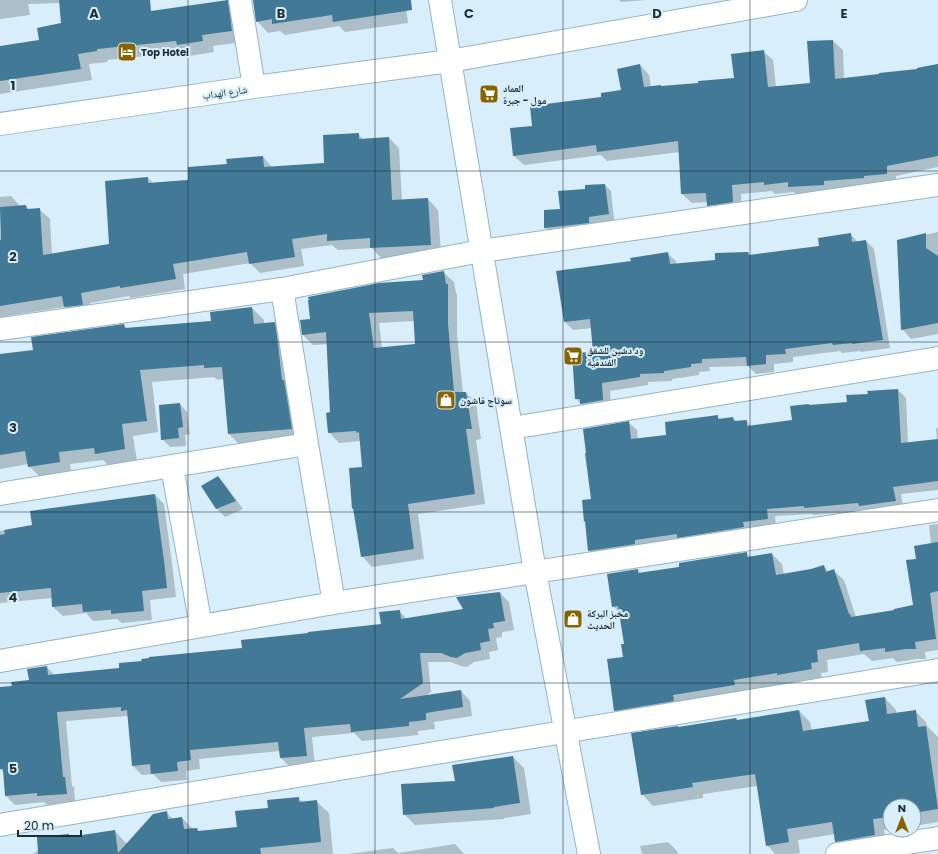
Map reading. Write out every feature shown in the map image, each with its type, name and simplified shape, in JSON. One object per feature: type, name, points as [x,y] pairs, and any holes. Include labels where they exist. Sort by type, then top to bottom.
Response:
[{"type":"street","points":[[240,0],[254,88]]},
{"type":"street","points":[[440,0],[535,572],[589,854]]},
{"type":"street","name":"شارع الهداب","points":[[0,124],[450,60],[769,2],[796,0]]},
{"type":"street","points":[[0,329],[282,289],[481,251],[938,185]]},
{"type":"street","points":[[282,289],[334,603]]},
{"type":"street","points":[[512,428],[938,358]]},
{"type":"street","points":[[0,494],[307,444]]},
{"type":"street","points":[[172,467],[201,626]]},
{"type":"street","points":[[0,660],[334,603],[938,510]]},
{"type":"street","points":[[0,825],[938,670]]},
{"type":"street","points":[[837,854],[938,838]]},
{"type":"building","points":[[59,0],[150,0],[151,11],[228,0],[232,31],[202,35],[203,41],[177,45],[176,41],[97,49],[97,51],[78,54],[81,69],[0,81],[0,46],[39,40],[37,28],[61,23]]},
{"type":"building","points":[[253,0],[411,0],[412,10],[333,22],[332,15],[272,24],[272,19],[256,22]]},
{"type":"building","points":[[833,40],[835,79],[917,69],[938,64],[938,156],[887,166],[887,174],[864,176],[864,178],[824,181],[824,185],[788,187],[788,182],[764,185],[764,182],[732,185],[733,202],[707,206],[706,193],[681,194],[678,141],[597,152],[596,145],[513,156],[510,128],[532,126],[530,106],[601,97],[601,93],[621,90],[617,69],[640,64],[644,87],[698,83],[698,81],[734,78],[731,54],[764,50],[768,87],[810,83],[807,41]]},
{"type":"building","points":[[359,133],[359,139],[389,137],[392,200],[428,198],[431,245],[370,248],[370,238],[327,241],[327,234],[292,239],[295,257],[249,264],[247,252],[173,264],[176,279],[120,288],[120,286],[81,293],[83,305],[64,307],[62,296],[0,306],[0,207],[26,205],[27,209],[40,208],[43,255],[109,244],[105,181],[148,177],[148,183],[188,180],[188,167],[227,164],[226,159],[263,156],[264,167],[324,163],[323,135]]},
{"type":"building","points":[[605,184],[609,214],[589,217],[589,223],[544,228],[544,210],[560,209],[558,191],[585,189],[585,185]]},
{"type":"building","points":[[851,233],[852,242],[866,240],[883,340],[852,344],[833,345],[832,343],[785,349],[786,354],[766,355],[766,364],[747,366],[746,357],[702,359],[702,363],[691,364],[691,367],[664,371],[664,373],[640,374],[640,377],[602,383],[603,400],[580,404],[580,399],[575,399],[572,353],[593,352],[590,319],[564,322],[556,271],[631,261],[630,258],[668,252],[670,264],[715,260],[715,253],[748,252],[749,255],[819,246],[818,238]]},
{"type":"building","points":[[926,233],[926,248],[938,256],[938,323],[901,330],[897,240]]},
{"type":"building","points":[[444,271],[446,284],[448,284],[448,324],[454,392],[466,392],[472,429],[466,429],[475,494],[408,504],[414,549],[361,557],[353,508],[352,509],[349,468],[362,467],[359,432],[328,433],[326,413],[330,412],[326,332],[302,335],[300,320],[310,319],[308,297],[379,283],[423,280],[422,275]],"holes":[[[413,311],[415,344],[374,348],[369,313]]]},
{"type":"building","points":[[252,307],[254,324],[275,322],[282,380],[284,380],[292,429],[228,434],[222,367],[204,368],[204,365],[140,370],[147,421],[122,424],[125,449],[95,454],[94,448],[59,452],[60,462],[28,467],[25,451],[0,455],[0,354],[33,350],[31,337],[124,324],[125,328],[211,321],[210,312]]},
{"type":"building","points":[[898,389],[901,443],[938,439],[938,481],[893,487],[896,501],[859,506],[858,503],[804,508],[804,506],[767,509],[768,519],[743,522],[744,527],[677,538],[677,534],[635,540],[635,544],[588,551],[582,500],[591,499],[583,429],[629,421],[631,439],[666,435],[665,422],[718,415],[718,419],[733,417],[734,421],[747,420],[747,426],[792,420],[790,406],[847,402],[846,395],[868,394],[867,391]]},
{"type":"building","points":[[180,403],[183,427],[178,428],[179,438],[161,440],[159,405]]},
{"type":"building","points":[[218,476],[236,501],[216,509],[201,486]]},
{"type":"building","points":[[155,494],[167,588],[142,591],[144,611],[111,614],[111,610],[83,612],[82,604],[52,607],[51,588],[0,593],[0,535],[5,534],[4,530],[32,525],[30,511]]},
{"type":"building","points":[[938,542],[938,591],[930,593],[936,639],[915,642],[916,649],[885,652],[885,648],[860,651],[859,643],[817,650],[818,662],[811,663],[812,669],[734,680],[735,685],[673,695],[674,701],[614,711],[607,659],[623,657],[621,644],[624,644],[618,606],[612,607],[607,574],[638,569],[638,573],[679,567],[679,563],[747,552],[747,557],[772,553],[776,575],[811,569],[824,565],[826,572],[834,569],[851,617],[894,610],[913,605],[906,560],[916,559],[914,546]]},
{"type":"building","points":[[500,592],[505,621],[493,623],[494,628],[488,629],[490,641],[480,643],[481,650],[465,653],[457,658],[441,653],[420,653],[423,683],[400,699],[461,690],[463,707],[426,713],[426,720],[409,722],[409,726],[351,732],[350,724],[304,728],[307,756],[280,758],[278,742],[190,750],[191,760],[177,762],[178,771],[151,774],[150,764],[132,766],[127,710],[121,711],[121,707],[57,712],[63,777],[65,777],[67,794],[37,796],[37,793],[5,796],[3,769],[0,769],[0,687],[12,686],[11,682],[29,680],[27,669],[47,666],[48,675],[119,668],[119,663],[142,661],[141,659],[149,657],[242,648],[241,640],[381,624],[379,612],[400,610],[401,619],[463,609],[456,597]]},
{"type":"building","points":[[885,697],[887,714],[916,710],[918,727],[926,726],[938,809],[922,812],[922,798],[882,798],[882,818],[873,819],[875,835],[835,842],[832,822],[787,829],[789,842],[766,846],[755,774],[692,783],[693,787],[641,795],[631,733],[736,718],[737,720],[799,710],[803,731],[869,721],[865,700]]},
{"type":"building","points":[[513,756],[520,803],[494,808],[403,815],[401,784],[455,781],[452,765]]},
{"type":"building","points":[[299,797],[299,802],[317,800],[321,842],[260,848],[261,854],[38,854],[37,837],[69,834],[69,837],[115,830],[118,853],[153,814],[167,811],[168,819],[182,817],[184,829],[197,828],[198,831],[237,827],[235,811],[268,808],[267,800]]},
{"type":"place","name":"Top Hotel","points":[[127,52]]},
{"type":"place","name":"العماد مول - جبرة","points":[[489,94]]},
{"type":"place","name":"ود دشين للشقق الفندقية","points":[[573,356]]},
{"type":"place","name":"سوتاج فاشون","points":[[446,400]]},
{"type":"place","name":"مخبز البركة الحديث","points":[[573,619]]}]
